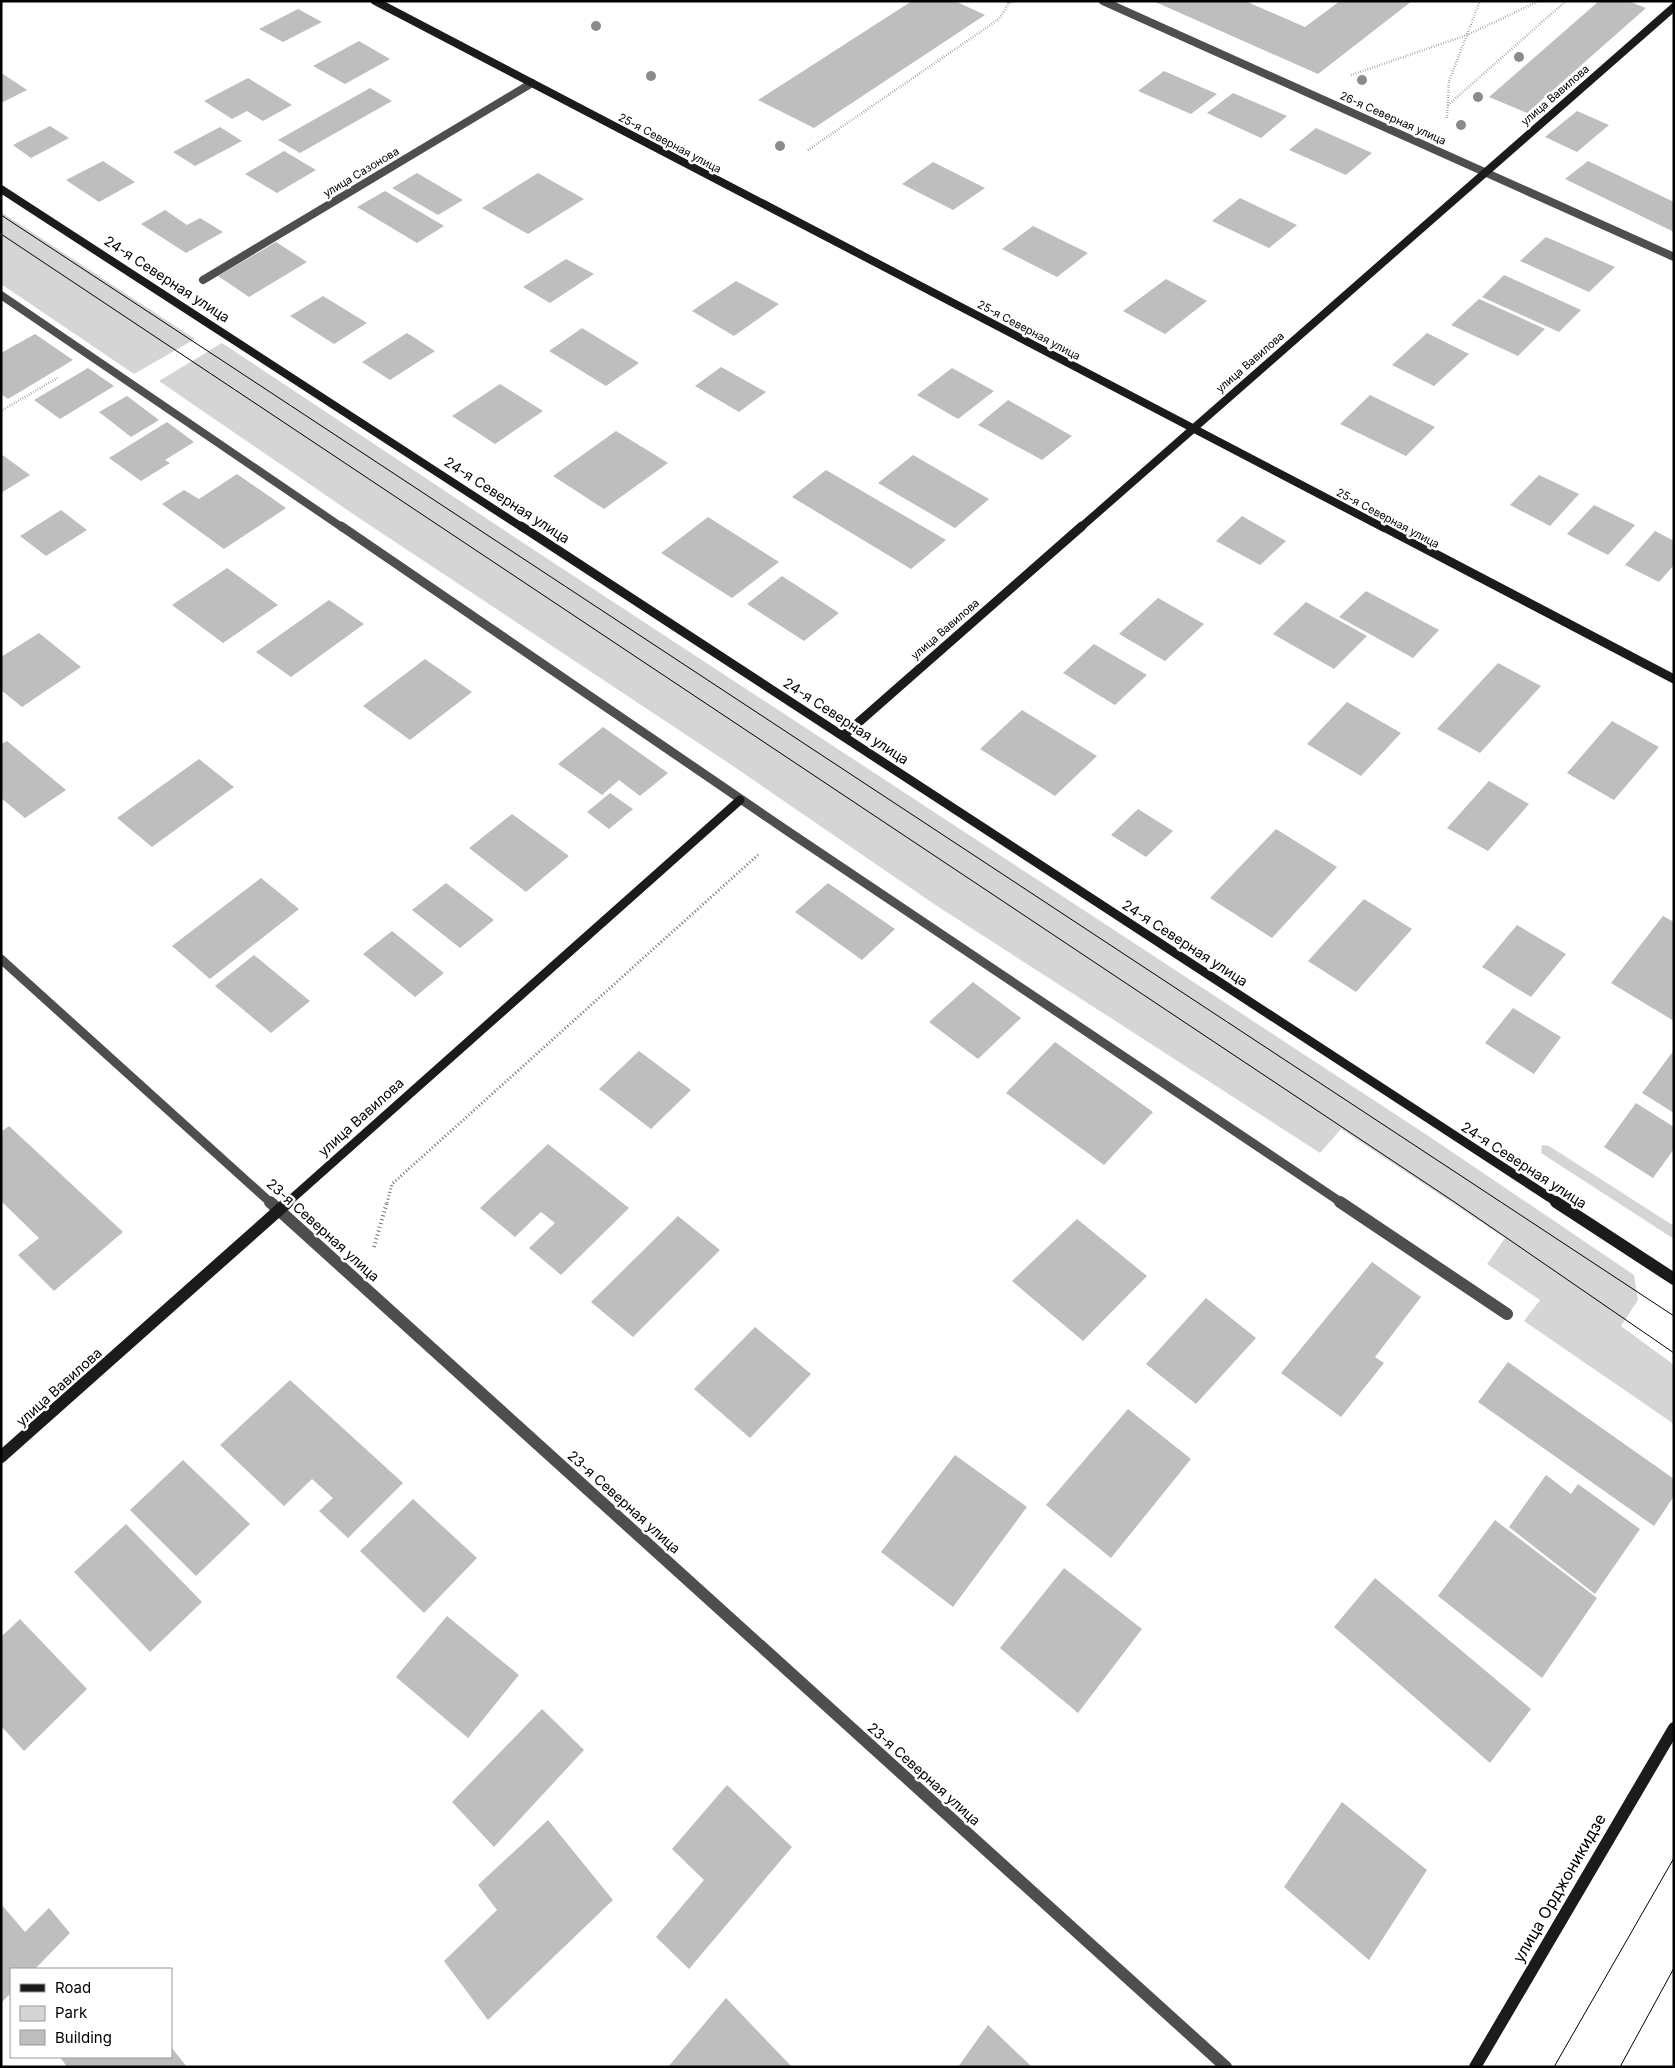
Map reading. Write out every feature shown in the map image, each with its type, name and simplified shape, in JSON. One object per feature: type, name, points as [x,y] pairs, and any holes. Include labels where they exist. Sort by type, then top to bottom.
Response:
[{"type":"main road","name":"25-я Северная улица","points":[[375,1],[1674,679]]},
{"type":"main road","name":"улица Вавилова","points":[[843,736],[1674,7]]},
{"type":"main road","name":"24-я Северная улица","points":[[1,189],[1674,1279]]},
{"type":"main road","name":"улица Вавилова","points":[[1,1457],[740,800]]},
{"type":"main road","name":"улица Орджоникидзе","points":[[1475,2067],[1674,1728]]},
{"type":"street","name":"26-я Северная улица","points":[[1103,1],[1674,257]]},
{"type":"street","name":"улица Сазонова","points":[[203,280],[532,83]]},
{"type":"street","points":[[1,295],[740,800],[1507,1314]]},
{"type":"street","name":"23-я Северная улица","points":[[1,959],[1226,2067]]},
{"type":"path","points":[[1005,1],[1009,3],[1017,1]]},
{"type":"path","points":[[1443,153],[1449,81],[1480,1]]},
{"type":"path","points":[[1290,84],[1320,82],[1353,74],[1467,34],[1539,1]]},
{"type":"path","points":[[1448,105],[1566,1]]},
{"type":"path","points":[[808,150],[999,19],[1009,3]]},
{"type":"path","points":[[1,410],[93,357]]},
{"type":"path","points":[[362,1286],[392,1184],[786,830]]},
{"type":"green space","points":[[1,212],[195,339],[134,374],[1,284]]},
{"type":"green space","points":[[222,343],[531,548],[1427,1135],[1634,1275],[1638,1300],[1621,1326],[1674,1365],[1674,1424],[1524,1321],[1540,1300],[1487,1264],[1505,1238],[1341,1129],[1320,1153],[934,904],[730,764],[359,518],[159,381]]},
{"type":"green space","points":[[1542,1145],[1549,1146],[1674,1226],[1674,1239],[1541,1153]]},
{"type":"building","points":[[912,1],[955,1],[985,15],[814,128],[758,100]]},
{"type":"building","points":[[1153,1],[1245,1],[1305,27],[1340,1],[1412,1],[1318,74]]},
{"type":"building","points":[[1599,1],[1628,1],[1646,8],[1527,113],[1489,97]]},
{"type":"building","points":[[298,9],[322,22],[283,42],[259,29]]},
{"type":"building","points":[[359,41],[390,59],[345,84],[313,66]]},
{"type":"building","points":[[1164,71],[1217,94],[1191,114],[1138,91]]},
{"type":"building","points":[[3,74],[27,90],[1,103],[1,75]]},
{"type":"building","points":[[248,78],[292,105],[263,121],[247,111],[232,119],[204,101]]},
{"type":"building","points":[[370,88],[392,101],[300,153],[278,140]]},
{"type":"building","points":[[1233,93],[1287,116],[1261,138],[1207,113]]},
{"type":"building","points":[[1577,111],[1609,125],[1577,152],[1545,137]]},
{"type":"building","points":[[50,126],[69,138],[31,158],[13,145]]},
{"type":"building","points":[[220,127],[242,141],[195,166],[173,152]]},
{"type":"building","points":[[1316,128],[1372,153],[1346,175],[1289,150]]},
{"type":"building","points":[[284,151],[316,170],[277,193],[245,174]]},
{"type":"building","points":[[103,161],[135,182],[99,202],[66,180]]},
{"type":"building","points":[[1588,161],[1674,202],[1674,232],[1565,179]]},
{"type":"building","points":[[933,162],[985,188],[953,210],[902,184]]},
{"type":"building","points":[[417,173],[463,200],[438,215],[392,188]]},
{"type":"building","points":[[538,173],[584,199],[528,234],[482,208]]},
{"type":"building","points":[[385,191],[444,226],[417,243],[357,207]]},
{"type":"building","points":[[1240,198],[1297,225],[1269,248],[1212,221]]},
{"type":"building","points":[[165,210],[187,225],[200,218],[223,232],[186,253],[141,224]]},
{"type":"building","points":[[1033,226],[1088,253],[1057,277],[1002,249]]},
{"type":"building","points":[[1546,237],[1615,267],[1589,292],[1520,261]]},
{"type":"building","points":[[276,242],[307,262],[249,297],[218,276]]},
{"type":"building","points":[[566,259],[594,274],[550,303],[523,287]]},
{"type":"building","points":[[1504,275],[1581,310],[1559,332],[1482,297]]},
{"type":"building","points":[[1166,279],[1207,301],[1165,334],[1123,311]]},
{"type":"building","points":[[736,281],[779,304],[734,336],[692,311]]},
{"type":"building","points":[[323,296],[367,323],[334,344],[290,316]]},
{"type":"building","points":[[1479,299],[1545,329],[1518,356],[1451,325]]},
{"type":"building","points":[[582,328],[639,363],[606,386],[549,351]]},
{"type":"building","points":[[407,333],[435,351],[390,380],[362,362]]},
{"type":"building","points":[[1427,333],[1469,354],[1434,386],[1392,365]]},
{"type":"building","points":[[35,334],[73,360],[8,399],[1,394],[1,353]]},
{"type":"building","points":[[721,367],[766,392],[739,412],[695,386]]},
{"type":"building","points":[[88,368],[114,386],[60,419],[34,400]]},
{"type":"building","points":[[952,368],[994,391],[958,419],[917,395]]},
{"type":"building","points":[[500,384],[543,411],[495,444],[452,416]]},
{"type":"building","points":[[1370,395],[1435,427],[1406,456],[1340,424]]},
{"type":"building","points":[[127,396],[159,420],[131,437],[99,412]]},
{"type":"building","points":[[1008,400],[1072,436],[1042,460],[978,425]]},
{"type":"building","points":[[167,422],[194,442],[165,460],[170,463],[141,481],[109,458]]},
{"type":"building","points":[[616,431],[668,463],[604,509],[553,476]]},
{"type":"building","points":[[1,454],[30,475],[1,493]]},
{"type":"building","points":[[913,455],[989,499],[955,528],[878,483]]},
{"type":"building","points":[[826,470],[946,540],[911,569],[792,497]]},
{"type":"building","points":[[237,474],[286,508],[224,549],[162,504],[184,490],[199,499]]},
{"type":"building","points":[[1539,475],[1579,494],[1550,526],[1510,505]]},
{"type":"building","points":[[1594,505],[1635,525],[1608,555],[1567,534]]},
{"type":"building","points":[[61,510],[87,530],[46,556],[20,536]]},
{"type":"building","points":[[1242,516],[1286,541],[1260,565],[1216,541]]},
{"type":"building","points":[[708,517],[779,562],[732,598],[661,553]]},
{"type":"building","points":[[1655,531],[1674,541],[1674,565],[1659,582],[1625,565]]},
{"type":"building","points":[[227,568],[278,605],[223,643],[172,605]]},
{"type":"building","points":[[782,576],[839,613],[804,641],[747,604]]},
{"type":"building","points":[[1366,591],[1439,630],[1413,658],[1339,617]]},
{"type":"building","points":[[1158,598],[1204,624],[1165,661],[1119,634]]},
{"type":"building","points":[[329,600],[364,624],[291,677],[256,652]]},
{"type":"building","points":[[1306,602],[1367,636],[1334,669],[1273,634]]},
{"type":"building","points":[[39,633],[81,667],[22,707],[1,690],[1,657]]},
{"type":"building","points":[[1094,644],[1147,675],[1115,705],[1063,673]]},
{"type":"building","points":[[425,659],[472,692],[410,740],[363,706]]},
{"type":"building","points":[[1498,663],[1541,686],[1480,753],[1437,729]]},
{"type":"building","points":[[1347,702],[1401,733],[1361,776],[1307,744]]},
{"type":"building","points":[[1022,710],[1097,756],[1055,796],[980,749]]},
{"type":"building","points":[[1612,721],[1659,747],[1614,800],[1567,773]]},
{"type":"building","points":[[603,727],[668,773],[640,796],[619,780],[602,795],[558,764]]},
{"type":"building","points":[[7,741],[66,790],[25,818],[1,798],[1,744]]},
{"type":"building","points":[[199,759],[234,787],[152,847],[117,818]]},
{"type":"building","points":[[1489,781],[1529,804],[1488,851],[1447,828]]},
{"type":"building","points":[[610,793],[633,809],[609,829],[587,812]]},
{"type":"building","points":[[1138,809],[1173,831],[1146,857],[1111,835]]},
{"type":"building","points":[[512,814],[569,856],[526,892],[469,848]]},
{"type":"building","points":[[1276,829],[1337,867],[1272,938],[1210,898]]},
{"type":"building","points":[[261,878],[299,909],[210,979],[172,946]]},
{"type":"building","points":[[446,883],[494,920],[460,948],[412,910]]},
{"type":"building","points":[[828,883],[895,929],[862,960],[795,912]]},
{"type":"building","points":[[1364,899],[1412,929],[1356,992],[1308,961]]},
{"type":"building","points":[[1663,916],[1674,922],[1674,1021],[1611,983]]},
{"type":"building","points":[[1517,925],[1566,954],[1531,997],[1482,967]]},
{"type":"building","points":[[392,931],[444,973],[415,997],[363,954]]},
{"type":"building","points":[[254,955],[310,1001],[271,1033],[215,986]]},
{"type":"building","points":[[973,982],[1021,1018],[978,1059],[929,1022]]},
{"type":"building","points":[[1513,1008],[1561,1037],[1534,1074],[1485,1043]]},
{"type":"building","points":[[1055,1042],[1153,1112],[1104,1165],[1006,1093]]},
{"type":"building","points":[[1674,1050],[1674,1113],[1642,1093]]},
{"type":"building","points":[[639,1051],[691,1090],[651,1129],[599,1089]]},
{"type":"building","points":[[1636,1103],[1674,1127],[1674,1149],[1653,1178],[1604,1147]]},
{"type":"building","points":[[9,1126],[123,1232],[54,1291],[18,1255],[39,1238],[1,1201],[1,1132]]},
{"type":"building","points":[[548,1144],[629,1208],[561,1275],[529,1248],[555,1223],[541,1212],[515,1237],[480,1208]]},
{"type":"building","points":[[678,1216],[720,1250],[633,1337],[591,1302]]},
{"type":"building","points":[[1077,1219],[1147,1276],[1083,1341],[1012,1281]]},
{"type":"building","points":[[1372,1262],[1421,1297],[1375,1357],[1384,1363],[1341,1417],[1281,1373]]},
{"type":"building","points":[[1206,1298],[1256,1338],[1196,1404],[1146,1364]]},
{"type":"building","points":[[755,1327],[811,1374],[750,1438],[694,1389]]},
{"type":"building","points":[[1508,1362],[1674,1479],[1674,1496],[1654,1526],[1478,1402]]},
{"type":"building","points":[[290,1380],[403,1483],[348,1538],[319,1511],[333,1498],[312,1479],[284,1506],[220,1445]]},
{"type":"building","points":[[1128,1409],[1191,1459],[1111,1558],[1046,1505]]},
{"type":"building","points":[[955,1455],[1027,1507],[953,1607],[881,1552]]},
{"type":"building","points":[[183,1460],[250,1524],[196,1576],[130,1510]]},
{"type":"building","points":[[1546,1475],[1571,1494],[1578,1484],[1640,1529],[1595,1594],[1509,1527]]},
{"type":"building","points":[[413,1499],[477,1558],[424,1613],[360,1551]]},
{"type":"building","points":[[1495,1520],[1597,1598],[1542,1678],[1438,1596]]},
{"type":"building","points":[[126,1524],[202,1602],[150,1652],[74,1572]]},
{"type":"building","points":[[1064,1568],[1142,1629],[1078,1713],[1000,1648]]},
{"type":"building","points":[[1375,1578],[1531,1709],[1490,1763],[1334,1627]]},
{"type":"building","points":[[447,1616],[519,1675],[468,1738],[396,1677]]},
{"type":"building","points":[[20,1619],[87,1689],[24,1751],[1,1726],[1,1637]]},
{"type":"building","points":[[542,1709],[584,1750],[494,1847],[452,1802]]},
{"type":"building","points":[[727,1785],[792,1847],[689,1969],[656,1937],[704,1880],[672,1849]]},
{"type":"building","points":[[1342,1802],[1427,1870],[1369,1960],[1284,1887]]},
{"type":"building","points":[[548,1820],[613,1900],[488,2020],[444,1961],[497,1910],[478,1885]]},
{"type":"building","points":[[1,1904],[25,1932],[49,1908],[70,1933],[36,1968],[10,1968],[10,1994],[1,2003]]},
{"type":"building","points":[[726,1998],[792,2067],[668,2067]]},
{"type":"building","points":[[988,2025],[1032,2067],[958,2067]]},
{"type":"building","points":[[172,2048],[187,2067],[67,2067],[61,2058],[172,2058]]},
{"type":"tram line","points":[[1,215],[1674,1316]]},
{"type":"tram line","points":[[1,234],[1453,1201],[1674,1353]]},
{"type":"tram line","points":[[1554,2067],[1674,1858]]},
{"type":"tram line","points":[[1620,2067],[1674,1968]]}]
